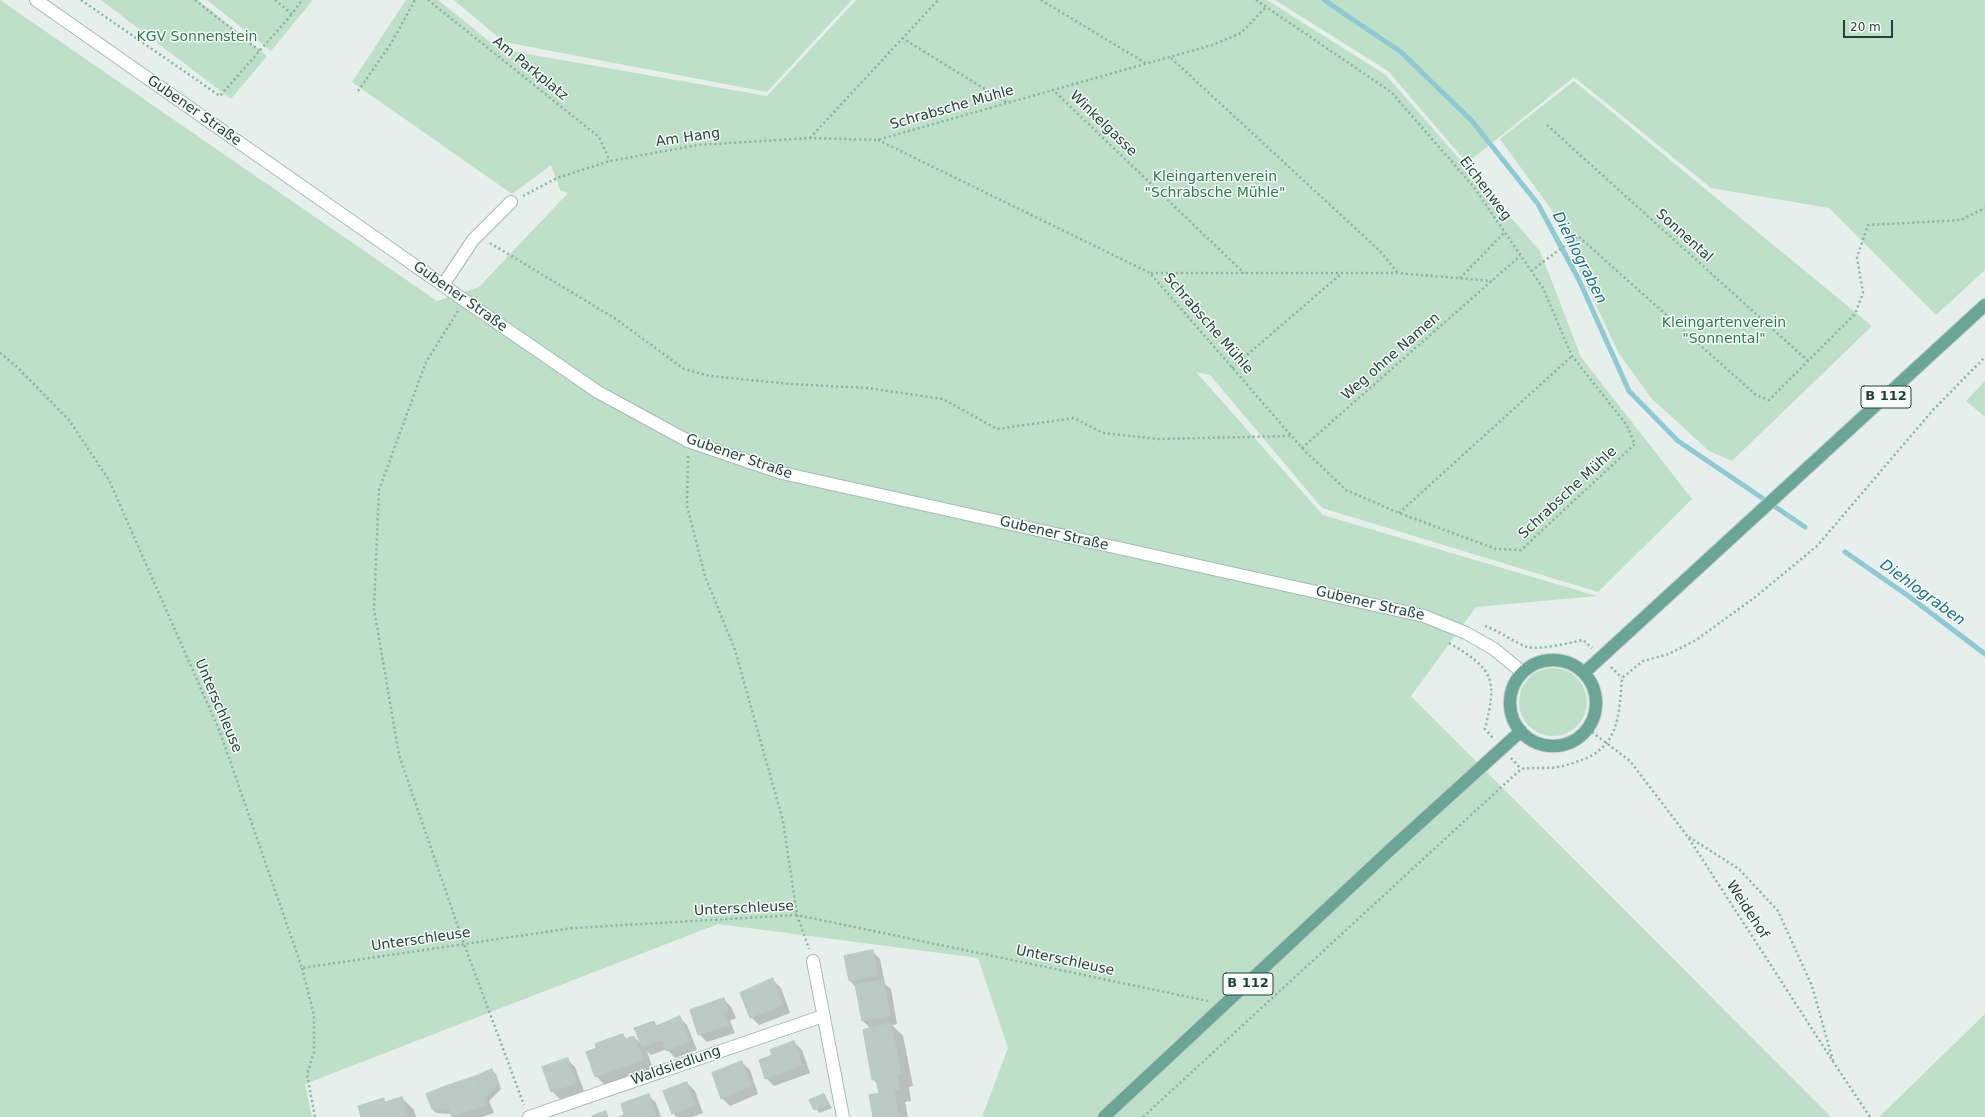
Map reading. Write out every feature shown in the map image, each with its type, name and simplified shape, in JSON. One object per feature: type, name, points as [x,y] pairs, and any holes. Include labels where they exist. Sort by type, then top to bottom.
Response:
[{"type":"main road","name":"Gubener Straße","points":[[36,0],[464,300],[598,392],[688,442],[782,473],[1424,616],[1466,633],[1494,649],[1522,672]]},
{"type":"main road","points":[[443,285],[478,235],[512,202]]},
{"type":"main road","name":"B 112","points":[[1585,672],[1985,305]]},
{"type":"main road","points":[[1548,659],[1562,660],[1574,664],[1585,672],[1592,683],[1596,694],[1597,706],[1594,718],[1588,729],[1571,743],[1560,746],[1539,744],[1521,731],[1511,711],[1510,700],[1512,689],[1522,672],[1535,663],[1548,659]]},
{"type":"main road","name":"B 112","points":[[1104,1117],[1390,849],[1521,731]]},
{"type":"main road","points":[[813,961],[842,1117]]},
{"type":"main road","name":"Waldsiedlung","points":[[529,1117],[824,1016]]},
{"type":"path","points":[[81,0],[220,96],[292,14],[302,0]]},
{"type":"path","points":[[195,0],[260,51]]},
{"type":"path","points":[[275,0],[292,14]]},
{"type":"path","points":[[358,91],[392,42],[416,0]]},
{"type":"path","name":"Am Parkplatz","points":[[428,0],[599,137],[610,161]]},
{"type":"path","points":[[810,138],[938,0]]},
{"type":"path","points":[[1041,0],[1147,64]]},
{"type":"path","name":"Eichenweg","points":[[1256,0],[1267,6],[1391,92],[1473,186],[1520,256],[1544,288],[1572,356],[1626,424],[1635,444]]},
{"type":"path","name":"Schrabsche Mühle","points":[[877,140],[1006,102],[1171,58],[1212,45],[1241,33],[1267,6]]},
{"type":"path","points":[[902,38],[1006,102]]},
{"type":"path","points":[[1171,58],[1381,252],[1397,273]]},
{"type":"path","name":"Winkelgasse","points":[[1052,89],[1245,273]]},
{"type":"path","name":"Sonnental","points":[[1547,125],[1808,361]]},
{"type":"path","name":"Am Hang","points":[[512,202],[557,178],[610,161],[698,145],[810,138],[877,140]]},
{"type":"path","points":[[877,140],[1150,273]]},
{"type":"path","points":[[1531,271],[1578,236],[1756,395],[1769,400],[1855,314],[1863,293],[1857,257],[1868,225],[1961,220],[1985,208]]},
{"type":"path","points":[[1459,278],[1504,233]]},
{"type":"path","points":[[478,235],[616,319],[684,369],[710,376],[790,384],[867,388],[943,399],[997,429],[1074,418],[1103,433],[1158,439],[1291,436]]},
{"type":"path","name":"Weg ohne Namen","points":[[1302,448],[1520,256]]},
{"type":"path","name":"Schrabsche Mühle","points":[[1150,273],[1397,273],[1492,281]]},
{"type":"path","name":"Schrabsche Mühle","points":[[1150,273],[1291,436],[1346,490],[1399,513],[1496,549],[1521,550],[1635,444]]},
{"type":"path","points":[[1232,368],[1342,273]]},
{"type":"path","points":[[464,300],[426,362],[379,490],[374,609],[398,755],[464,944],[529,1117]]},
{"type":"path","name":"Unterschleuse","points":[[0,353],[16,366],[69,420],[109,480],[220,732],[302,968],[573,928],[797,915],[1226,1004]]},
{"type":"path","points":[[1399,513],[1572,356]]},
{"type":"path","points":[[1143,1117],[1521,769],[1534,767],[1558,767],[1597,753],[1608,743],[1616,727],[1622,678],[1643,661],[1668,654],[1696,640],[1754,598],[1816,546],[1933,410],[1985,357]]},
{"type":"path","points":[[688,442],[687,506],[705,576],[735,650],[783,821],[797,915],[813,961]]},
{"type":"path","name":"Weidehof","points":[[1588,729],[1630,761],[1688,837],[1870,1117]]},
{"type":"path","points":[[1688,837],[1738,869],[1778,911],[1812,986],[1834,1063]]},
{"type":"path","points":[[302,968],[314,1015],[314,1052],[307,1075],[314,1117]]},
{"type":"green space","name":"Kleingartenverein \"Schrabsche Mühle\"","points":[[0,0],[437,301],[479,287],[568,193],[560,190],[551,165],[512,194],[352,82],[406,0],[438,0],[499,49],[767,96],[856,0],[1267,0],[1386,75],[1540,251],[1581,357],[1692,499],[1598,592],[1322,508],[1210,375],[1196,372],[1323,515],[1597,596],[1476,607],[1411,696],[1831,1117],[982,1117],[1008,1048],[978,958],[718,924],[305,1084],[312,1117],[0,1117]]},
{"type":"green space","name":"KGV Sonnenstein","points":[[101,0],[198,0],[267,56],[231,99]]},
{"type":"green space","points":[[207,0],[313,0],[271,51]]},
{"type":"green space","points":[[454,0],[852,0],[767,92],[504,42]]},
{"type":"green space","points":[[1275,0],[1985,0],[1985,270],[1936,315],[1829,208],[1711,188],[1574,77],[1467,163],[1388,71]]},
{"type":"green space","name":"Kleingartenverein \"Sonnental\"","points":[[1574,81],[1872,326],[1732,461],[1709,451],[1651,398],[1618,352],[1551,209],[1500,139]]},
{"type":"green space","points":[[1985,381],[1985,417],[1966,401]]},
{"type":"green space","points":[[1553,668],[1566,671],[1577,678],[1584,689],[1587,702],[1584,715],[1577,726],[1566,733],[1553,736],[1540,733],[1529,726],[1522,715],[1519,702],[1522,689],[1529,678],[1540,671]]},
{"type":"green space","points":[[1985,1014],[1985,1117],[1879,1117]]},
{"type":"building","points":[[873,950],[878,975],[849,981],[844,956]]},
{"type":"building","points":[[773,978],[783,1005],[750,1018],[740,993]]},
{"type":"building","points":[[883,980],[890,1016],[862,1021],[855,985]]},
{"type":"building","points":[[724,998],[728,1010],[723,1013],[728,1025],[698,1035],[690,1010]]},
{"type":"building","points":[[680,1016],[690,1042],[666,1051],[662,1040],[642,1047],[634,1028],[654,1021],[656,1026]]},
{"type":"building","points":[[891,1023],[901,1074],[897,1075],[900,1089],[894,1090],[898,1117],[873,1117],[869,1095],[879,1093],[876,1079],[872,1080],[863,1030]]},
{"type":"building","points":[[623,1034],[625,1039],[634,1036],[643,1060],[595,1077],[586,1052],[596,1048],[595,1044]]},
{"type":"building","points":[[794,1041],[802,1065],[765,1079],[759,1060],[772,1055],[770,1050]]},
{"type":"building","points":[[568,1058],[577,1083],[551,1092],[542,1067]]},
{"type":"building","points":[[742,1061],[751,1086],[721,1099],[712,1073]]},
{"type":"building","points":[[492,1069],[498,1084],[484,1099],[476,1076]]},
{"type":"building","points":[[476,1076],[486,1105],[452,1117],[441,1088]]},
{"type":"building","points":[[687,1082],[695,1105],[672,1114],[663,1091]]},
{"type":"building","points":[[441,1088],[449,1110],[432,1109],[426,1094]]},
{"type":"building","points":[[649,1094],[656,1117],[618,1117],[624,1115],[621,1104]]},
{"type":"building","points":[[824,1094],[829,1104],[814,1110],[809,1100]]},
{"type":"building","points":[[402,1097],[407,1117],[361,1117],[358,1106],[384,1098],[384,1102]]},
{"type":"building","points":[[606,1111],[608,1117],[592,1116]]},
{"type":"waterway","name":"Diehlograben","points":[[1324,0],[1401,52],[1472,121],[1538,204],[1579,280],[1629,391],[1678,441],[1805,527]]},
{"type":"waterway","name":"Diehlograben","points":[[1845,552],[1907,595],[1985,654]]}]
